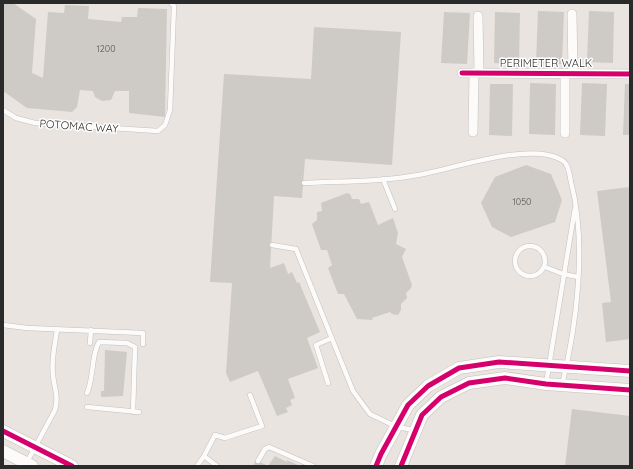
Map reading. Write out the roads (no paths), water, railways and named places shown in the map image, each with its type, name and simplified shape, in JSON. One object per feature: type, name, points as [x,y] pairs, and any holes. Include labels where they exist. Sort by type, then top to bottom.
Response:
[{"type":"street","points":[[565,133],[572,14]]},
{"type":"street","points":[[472,132],[478,16]]},
{"type":"street","name":"PERIMETER WALK","points":[[462,73],[630,74]]},
{"type":"street","points":[[376,466],[408,405],[428,386],[459,368],[499,362],[630,372]]},
{"type":"street","points":[[401,466],[422,415],[441,397],[469,383],[505,378],[546,384],[630,390]]},
{"type":"street","points":[[3,431],[72,466]]},
{"type":"street","points":[[3,451],[28,465]]},
{"type":"lane","name":"POTOMAC WAY","points":[[3,110],[16,118],[35,123],[158,131],[164,124],[170,110],[174,6],[171,3]]},
{"type":"lane","points":[[304,183],[383,179],[418,175],[519,154],[544,154],[560,158],[568,164],[576,200],[580,236],[578,277],[567,367],[562,385]]},
{"type":"lane","points":[[383,179],[395,209]]},
{"type":"lane","points":[[546,384],[576,200]]},
{"type":"lane","points":[[272,245],[296,249],[353,391],[370,414],[397,427],[416,430]]},
{"type":"lane","points":[[528,246],[534,247],[540,250],[544,256],[545,267],[538,274],[525,276],[519,272],[514,260],[516,254],[521,249],[528,246]]},
{"type":"lane","points":[[545,267],[563,274],[578,277]]},
{"type":"lane","points":[[3,326],[57,330],[143,333],[143,344]]},
{"type":"lane","points":[[28,465],[57,401],[57,393],[53,375],[53,359],[57,330]]},
{"type":"lane","points":[[90,343],[91,330]]},
{"type":"lane","points":[[328,383],[316,345],[332,338]]},
{"type":"lane","points":[[87,393],[94,368],[96,347],[99,342],[127,344],[135,348],[133,412]]},
{"type":"lane","points":[[197,466],[215,435],[225,438],[262,426],[250,396]]},
{"type":"lane","points":[[87,408],[139,412]]},
{"type":"lane","points":[[258,461],[264,449],[269,447],[313,466]]},
{"type":"lane","points":[[204,456],[217,466]]}]
